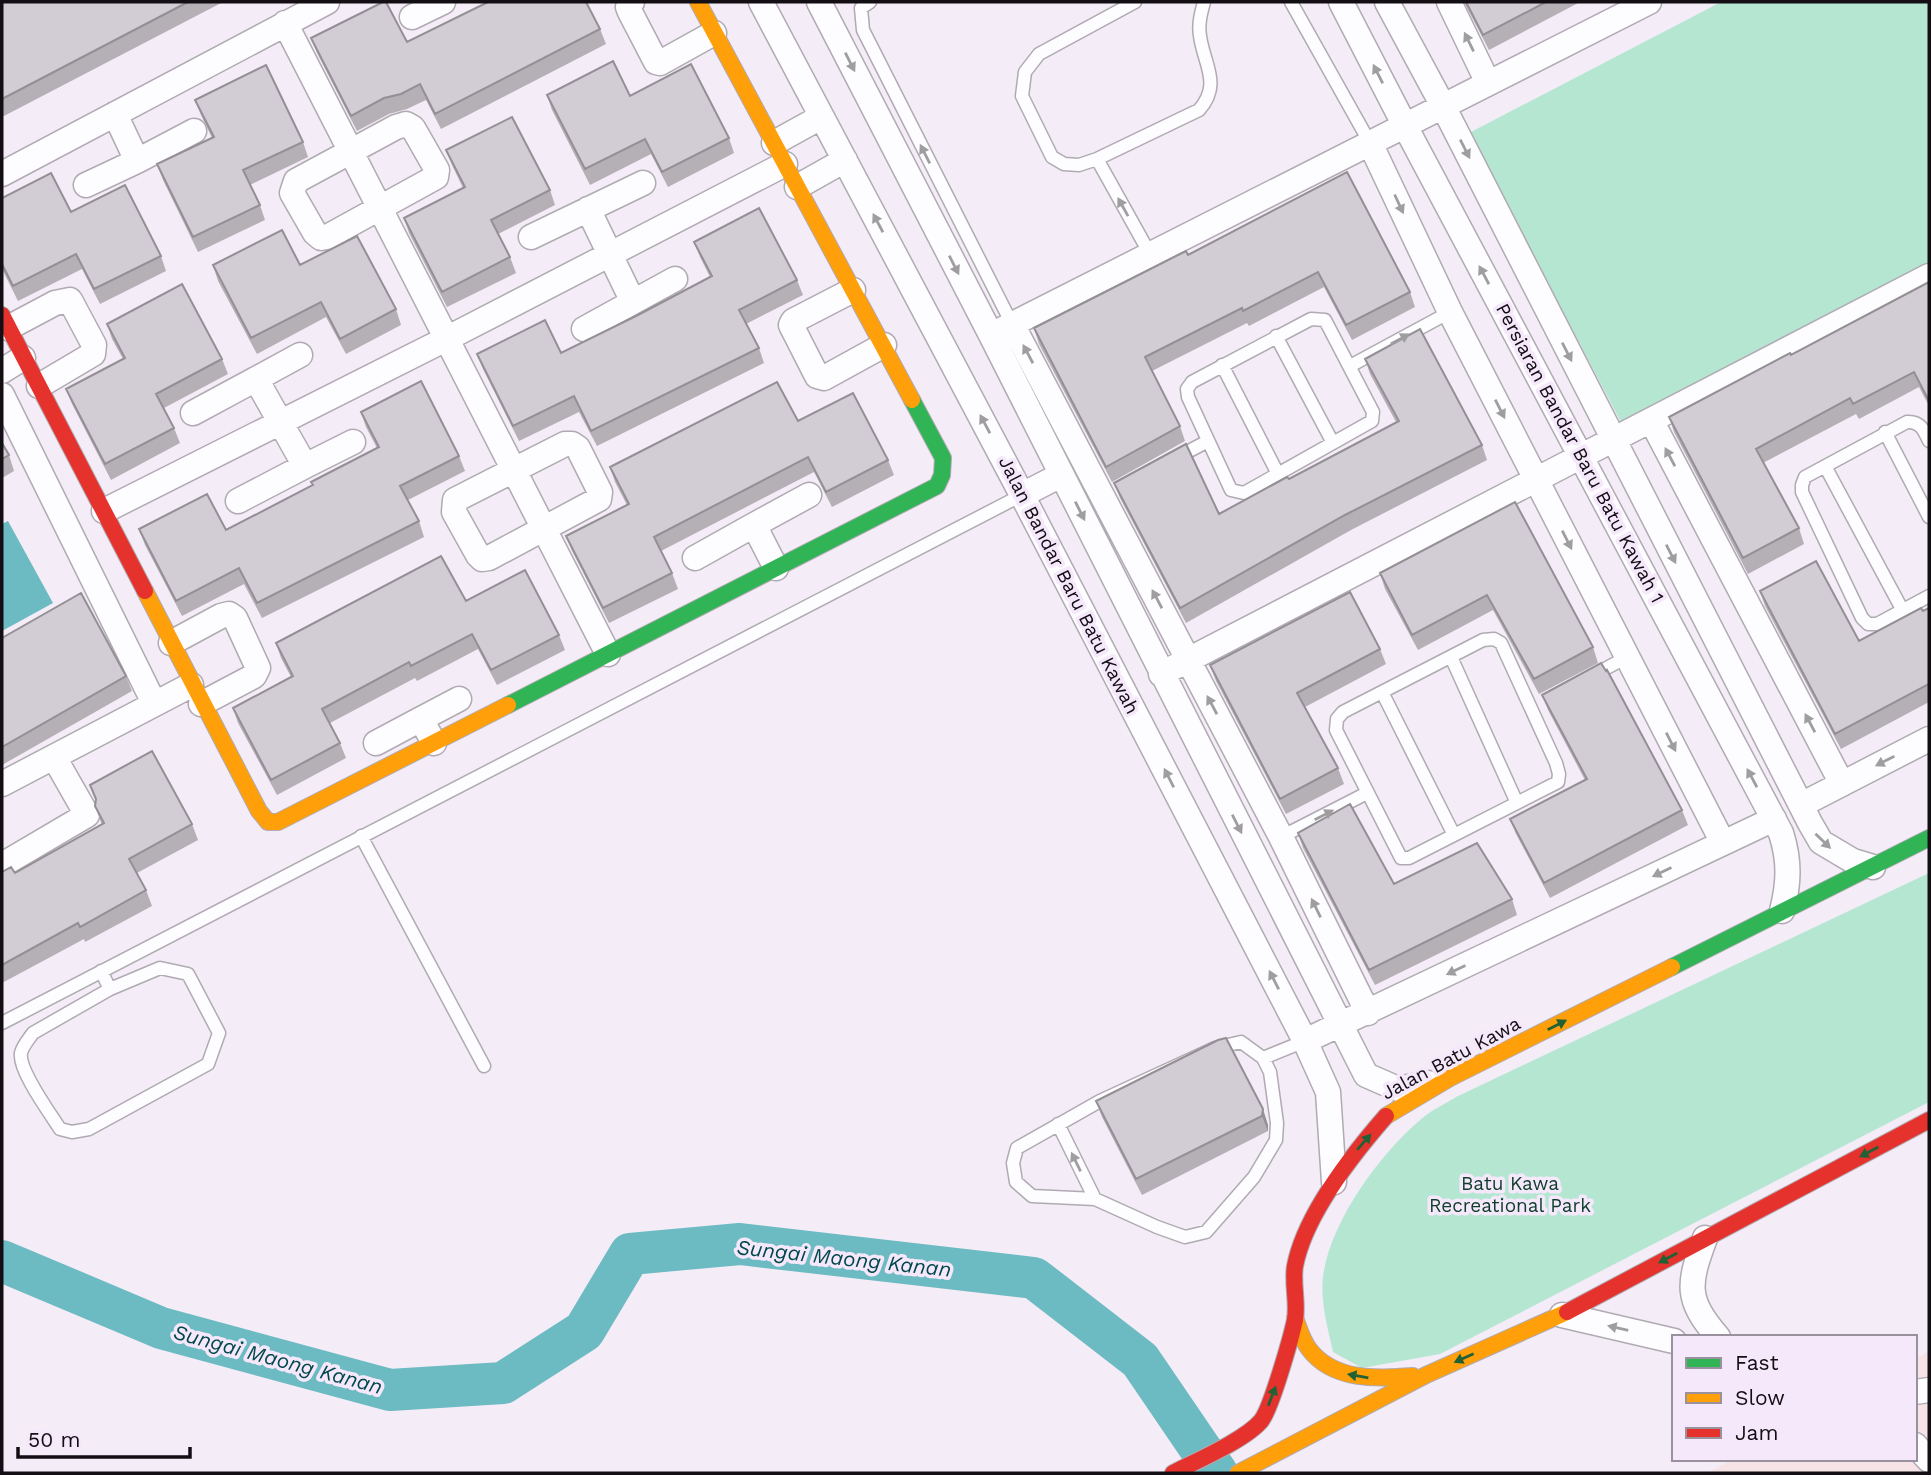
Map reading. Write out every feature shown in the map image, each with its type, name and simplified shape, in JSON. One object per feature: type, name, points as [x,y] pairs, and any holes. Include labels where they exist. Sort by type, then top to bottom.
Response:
[{"type":"main road","points":[[5,322],[258,811],[268,822],[278,822],[937,486],[942,475],[943,458],[698,2]]},
{"type":"main road","name":"Jalan Batu Kawa","points":[[1173,1473],[1228,1445],[1261,1421],[1274,1391],[1295,1318],[1295,1267],[1309,1224],[1357,1149],[1389,1113],[1450,1078],[1929,838]]},
{"type":"main road","points":[[1243,1470],[1426,1375],[1562,1315],[1929,1120]]},
{"type":"main road","points":[[1295,1318],[1308,1348],[1329,1368],[1358,1377],[1426,1375]]},
{"type":"street","points":[[2,174],[327,2]]},
{"type":"street","points":[[412,17],[443,2]]},
{"type":"street","points":[[632,2],[628,7],[656,62],[714,33]]},
{"type":"street","name":"Jalan Bandar Baru Batu Kawah","points":[[761,2],[1022,495],[1305,1041],[1328,1092],[1334,1182]]},
{"type":"street","points":[[819,2],[1002,330],[1109,494],[1188,660],[1281,837],[1368,1013]]},
{"type":"street","name":"Persiaran Bandar Baru Batu Kawah 1","points":[[1341,2],[1774,819],[1787,854],[1788,886],[1782,911]]},
{"type":"street","name":"Persiaran Bandar Baru Batu Kawah 1","points":[[1387,2],[1821,842],[1853,861],[1873,867]]},
{"type":"street","points":[[1449,2],[1488,83]]},
{"type":"street","points":[[1002,330],[1650,2]]},
{"type":"street","points":[[285,23],[608,654]]},
{"type":"street","points":[[115,114],[137,161]]},
{"type":"street","points":[[104,511],[610,255],[780,154],[821,117]]},
{"type":"street","points":[[405,124],[413,128],[437,170],[436,177],[380,209],[321,238],[315,233],[292,193],[296,181],[405,124]]},
{"type":"street","points":[[86,185],[194,131]]},
{"type":"street","points":[[1370,143],[1450,312],[1723,843]]},
{"type":"street","points":[[797,187],[845,160]]},
{"type":"street","points":[[531,237],[643,183]]},
{"type":"street","points":[[588,209],[633,302]]},
{"type":"street","points":[[1161,674],[1929,275]]},
{"type":"street","points":[[584,329],[675,279]]},
{"type":"street","points":[[853,289],[793,321],[791,325],[817,376],[824,378],[884,345]]},
{"type":"street","points":[[5,322],[63,300],[70,300],[76,311],[94,345],[93,354],[39,386]]},
{"type":"street","points":[[1002,330],[1061,475],[1366,1075],[1398,1089],[1450,1078]]},
{"type":"street","points":[[193,413],[300,355]]},
{"type":"street","points":[[2,371],[23,358]]},
{"type":"street","points":[[256,379],[305,467]]},
{"type":"street","points":[[2,395],[154,703]]},
{"type":"street","points":[[1651,420],[1750,597],[1842,784]]},
{"type":"street","points":[[238,501],[354,442]]},
{"type":"street","points":[[565,444],[572,444],[578,447],[600,492],[599,499],[544,530],[482,559],[453,506],[455,500],[565,444]]},
{"type":"street","points":[[1022,495],[1061,475]]},
{"type":"street","points":[[695,558],[810,495]]},
{"type":"street","points":[[754,525],[776,568]]},
{"type":"street","points":[[2,784],[154,703],[196,694],[257,672],[258,668],[235,618],[229,614],[171,643]]},
{"type":"street","points":[[376,743],[459,699]]},
{"type":"street","points":[[421,719],[434,743]]},
{"type":"street","points":[[1801,804],[1929,739]]},
{"type":"street","points":[[2,864],[87,815],[54,757]]},
{"type":"street","points":[[1305,1041],[1774,819]]},
{"type":"street","points":[[1705,1238],[1693,1271],[1693,1295],[1702,1318],[1716,1335]]},
{"type":"street","points":[[1562,1315],[1672,1341]]},
{"type":"lane","points":[[870,2],[861,8],[863,30],[1002,330]]},
{"type":"lane","points":[[1135,2],[1039,54],[1024,72],[1022,96],[1052,157],[1065,164],[1079,165],[1097,159],[1199,110],[1208,100],[1213,84],[1199,33],[1204,2]]},
{"type":"lane","points":[[1290,2],[1370,143]]},
{"type":"lane","points":[[1097,159],[1150,254]]},
{"type":"lane","points":[[1350,366],[1450,312]]},
{"type":"lane","points":[[1311,319],[1325,320],[1350,366],[1373,412],[1372,421],[1244,493],[1231,490],[1188,397],[1187,389],[1192,382],[1311,319]]},
{"type":"lane","points":[[1276,337],[1333,443]]},
{"type":"lane","points":[[1222,365],[1278,474]]},
{"type":"lane","points":[[1929,441],[1921,426],[1907,422],[1805,477],[1802,485],[1802,492],[1826,557],[1868,624],[1877,624],[1929,596]]},
{"type":"lane","points":[[1885,432],[1929,517]]},
{"type":"lane","points":[[1161,466],[1208,441]]},
{"type":"lane","points":[[1825,466],[1903,611]]},
{"type":"lane","points":[[2,1023],[1022,495]]},
{"type":"lane","points":[[1494,639],[1501,643],[1559,774],[1558,782],[1409,858],[1401,858],[1336,730],[1337,719],[1343,712],[1451,657],[1483,640],[1494,639]]},
{"type":"lane","points":[[1451,657],[1517,803]]},
{"type":"lane","points":[[1579,683],[1627,657]]},
{"type":"lane","points":[[1382,692],[1454,835]]},
{"type":"lane","points":[[1531,709],[1543,703]]},
{"type":"lane","points":[[1281,837],[1367,793]]},
{"type":"lane","points":[[361,836],[484,1066]]},
{"type":"lane","points":[[160,968],[188,974],[219,1033],[216,1046],[208,1065],[89,1129],[72,1132],[60,1129],[26,1073],[20,1055],[33,1033],[110,989],[160,968]]},
{"type":"lane","points":[[100,971],[110,989]]},
{"type":"lane","points":[[1263,1058],[1305,1041]]},
{"type":"lane","points":[[1241,1042],[1263,1058],[1270,1072],[1277,1123],[1276,1140],[1254,1177],[1206,1232],[1185,1237],[1095,1199],[1032,1196],[1016,1182],[1013,1163],[1017,1148],[1058,1124],[1100,1101],[1215,1048],[1241,1042]]},
{"type":"lane","points":[[1058,1124],[1095,1199]]},
{"type":"shaded area","points":[[1929,1351],[1929,1473],[1707,1473],[1729,1461],[1917,1461],[1917,1358]]},
{"type":"green space","points":[[1721,2],[1929,2],[1929,264],[1622,424],[1469,133]]},
{"type":"green space","name":"Batu Kawa Recreational Park","points":[[1929,873],[1929,1102],[1440,1354],[1362,1368],[1333,1352],[1322,1286],[1327,1256],[1335,1234],[1373,1171],[1404,1135],[1424,1117],[1456,1097]]},
{"type":"water","points":[[8,521],[53,603],[2,631],[2,524]]},
{"type":"building","points":[[2,2],[188,2],[2,99]]},
{"type":"building","points":[[386,2],[407,42],[488,2],[586,2],[600,29],[435,114],[420,84],[401,94],[384,98],[351,116],[311,38]]},
{"type":"building","points":[[1466,2],[1546,2],[1483,35]]},
{"type":"building","points":[[613,61],[630,96],[691,64],[729,138],[662,172],[645,139],[585,169],[547,95]]},
{"type":"building","points":[[266,65],[303,142],[243,170],[260,205],[193,237],[157,164],[214,137],[195,100]]},
{"type":"building","points":[[512,117],[550,190],[491,220],[510,257],[442,292],[404,218],[465,187],[446,150]]},
{"type":"building","points":[[1347,172],[1410,292],[1346,325],[1318,272],[1145,357],[1180,426],[1106,467],[1034,328],[1186,251],[1188,255]]},
{"type":"building","points":[[51,173],[71,212],[125,185],[161,256],[94,289],[76,254],[13,286],[2,264],[2,198]]},
{"type":"building","points":[[759,208],[797,280],[739,310],[759,348],[591,431],[574,396],[513,426],[477,354],[545,320],[561,353],[638,315],[712,276],[694,242]]},
{"type":"building","points":[[282,230],[300,265],[357,236],[396,309],[340,339],[321,302],[251,338],[213,265]]},
{"type":"building","points":[[1929,282],[1929,401],[1914,372],[1853,404],[1850,398],[1756,449],[1799,528],[1743,558],[1669,417]]},
{"type":"building","points":[[182,284],[222,359],[156,394],[174,428],[105,464],[66,389],[125,358],[107,324]]},
{"type":"building","points":[[1420,329],[1482,445],[1345,515],[1180,608],[1114,483],[1186,444],[1219,514],[1287,477],[1289,479],[1399,421],[1365,359]]},
{"type":"building","points":[[421,381],[459,456],[400,486],[419,521],[257,603],[239,568],[176,601],[139,529],[207,494],[226,530],[313,485],[311,482],[379,447],[361,412]]},
{"type":"building","points":[[777,382],[798,421],[853,393],[888,460],[826,492],[808,457],[654,537],[672,573],[603,608],[566,536],[629,504],[610,467]]},
{"type":"building","points":[[2,443],[9,455],[2,459]]},
{"type":"building","points":[[1515,502],[1593,647],[1534,679],[1487,595],[1412,635],[1380,573]]},
{"type":"building","points":[[441,556],[466,601],[525,570],[559,635],[491,670],[472,634],[411,666],[409,662],[322,709],[340,743],[271,780],[233,708],[293,676],[276,643]]},
{"type":"building","points":[[1816,561],[1859,641],[1921,608],[1923,611],[1929,608],[1929,684],[1835,734],[1760,591]]},
{"type":"building","points":[[1350,592],[1380,649],[1297,693],[1338,768],[1280,799],[1210,665]]},
{"type":"building","points":[[81,593],[126,676],[2,747],[2,638]]},
{"type":"building","points":[[1601,663],[1682,810],[1544,883],[1510,819],[1587,779],[1542,695]]},
{"type":"building","points":[[152,751],[192,824],[129,859],[146,890],[80,927],[78,923],[2,965],[2,872],[11,867],[15,873],[104,823],[95,806],[96,799],[90,785]]},
{"type":"building","points":[[1350,804],[1394,884],[1477,843],[1512,899],[1369,970],[1298,833]]},
{"type":"building","points":[[1226,1038],[1263,1109],[1262,1116],[1136,1179],[1096,1101]]},
{"type":"waterway","name":"Sungai Maong Kanan","points":[[2,1261],[161,1328],[390,1390],[503,1383],[584,1331],[630,1254],[740,1244],[1034,1278],[1140,1360],[1217,1473]]},
{"type":"traffic: fast","points":[[508,705],[937,486],[942,475],[943,458],[912,400]]},
{"type":"traffic: fast","points":[[1672,967],[1929,838]]},
{"type":"traffic: slow","points":[[698,2],[912,400]]},
{"type":"traffic: slow","points":[[145,591],[259,811],[268,822],[278,822],[508,705]]},
{"type":"traffic: slow","points":[[1386,1116],[1450,1078],[1672,967]]},
{"type":"traffic: slow","points":[[1238,1473],[1426,1375],[1567,1312]]},
{"type":"traffic: slow","points":[[1295,1318],[1309,1349],[1330,1367],[1356,1376],[1413,1376]]},
{"type":"traffic: jam","points":[[2,315],[145,591]]},
{"type":"traffic: jam","points":[[1173,1473],[1232,1443],[1261,1421],[1275,1389],[1295,1320],[1294,1272],[1300,1246],[1332,1186],[1386,1116]]},
{"type":"traffic: jam","points":[[1567,1312],[1929,1120]]}]
